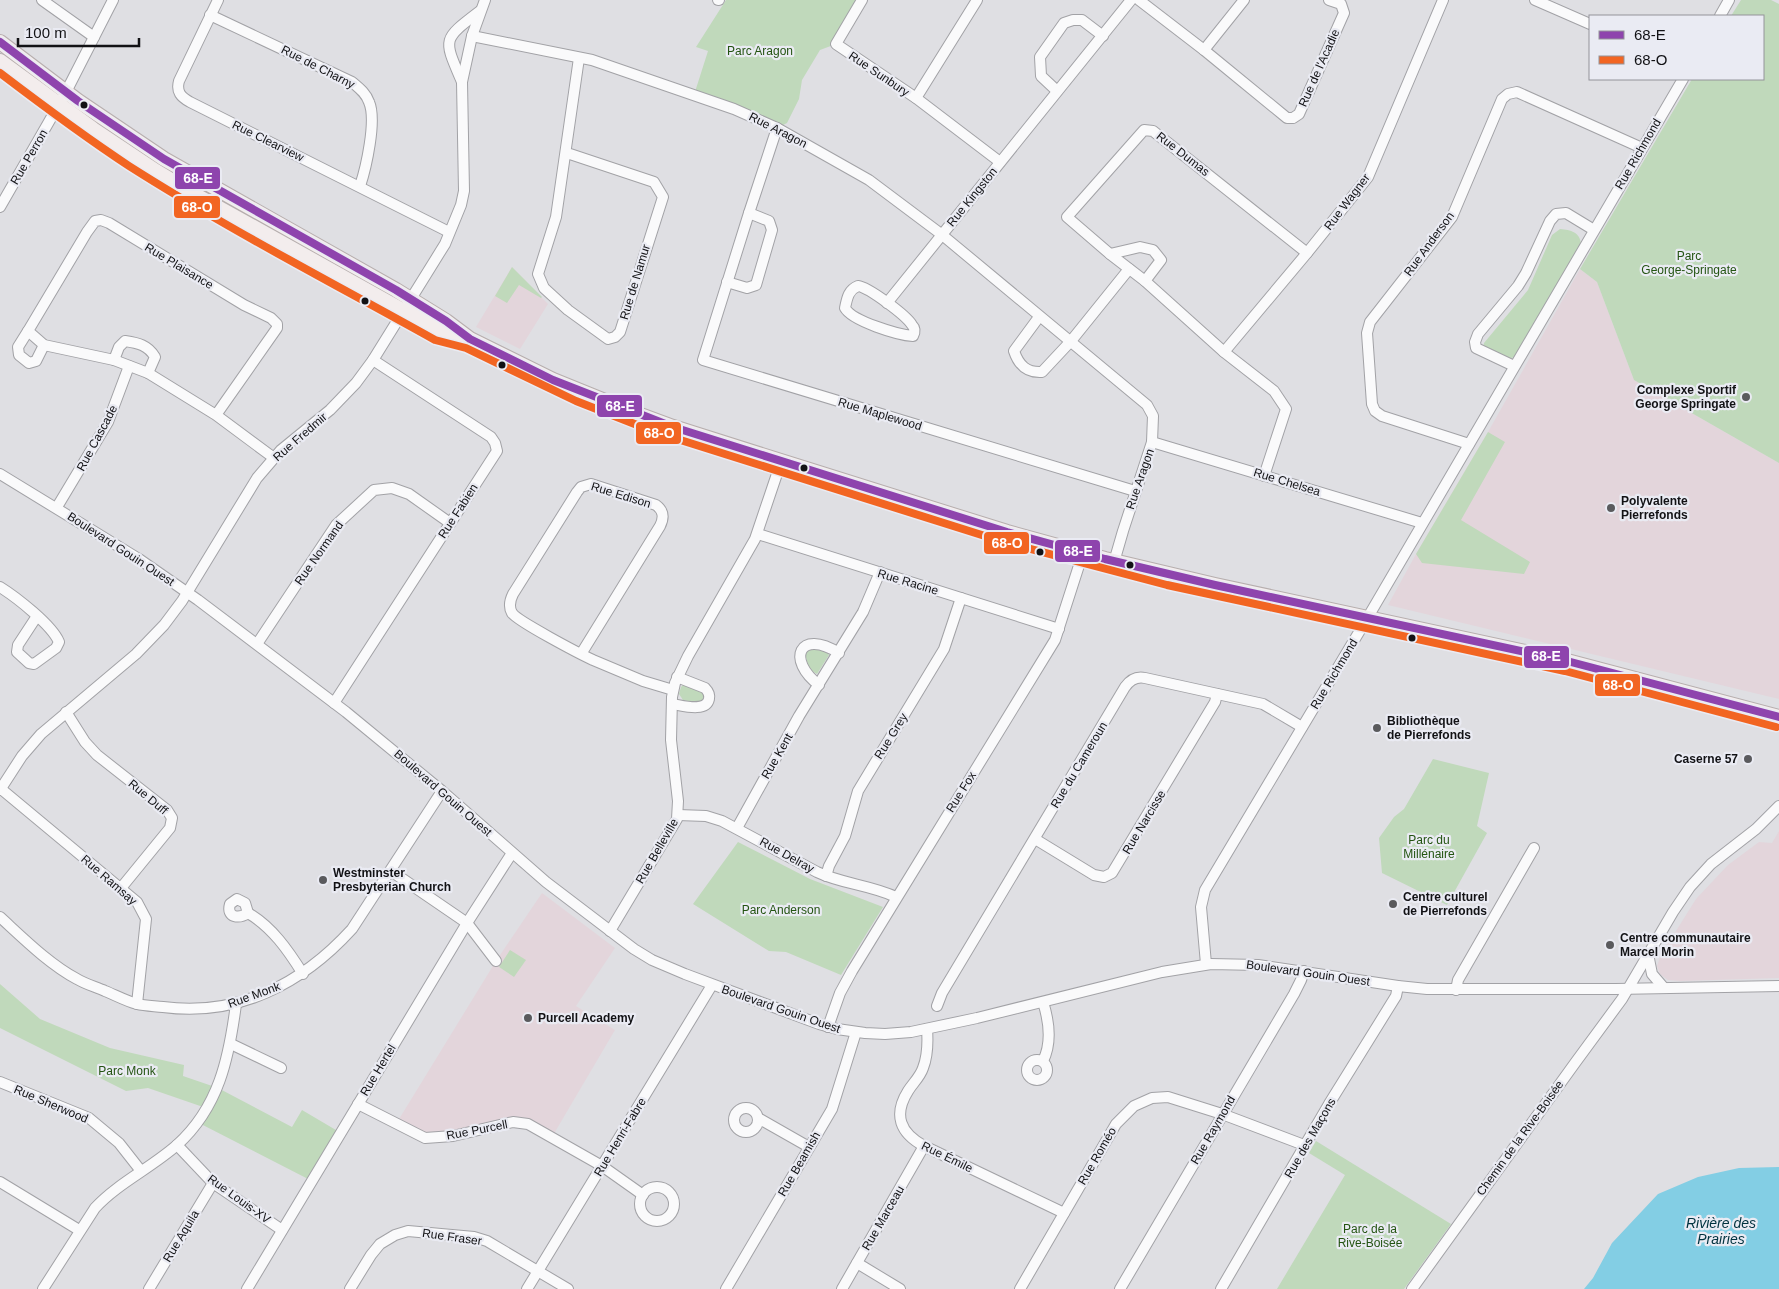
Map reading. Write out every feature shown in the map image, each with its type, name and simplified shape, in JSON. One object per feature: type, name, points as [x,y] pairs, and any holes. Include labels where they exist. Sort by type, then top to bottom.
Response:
[{"type":"main road","points":[[0,42],[66,92],[136,141],[176,166],[388,285],[407,305]]},
{"type":"main road","points":[[0,61],[124,150],[178,184],[407,305],[446,321],[470,339],[546,377],[680,430],[1114,562],[1584,666],[1779,717]]},
{"type":"street","points":[[42,0],[94,37]]},
{"type":"street","name":"Rue Perron","points":[[0,207],[59,105],[113,0]]},
{"type":"street","name":"Rue Clearview","points":[[218,0],[179,81],[180,95],[190,102],[449,232]]},
{"type":"street","name":"Rue Fredmir","points":[[0,789],[22,756],[41,734],[148,643],[168,620],[249,490],[274,458],[336,405],[352,388],[373,360],[445,244],[461,205],[464,191],[462,82],[472,36],[485,0]]},
{"type":"street","name":"Rue Sunbury","points":[[862,0],[836,44],[916,98],[1000,162]]},
{"type":"street","name":"Rue Sunbury","points":[[916,98],[977,0]]},
{"type":"street","name":"Rue Kingston","points":[[887,303],[1132,0]]},
{"type":"street","name":"Rue de l'Acadie","points":[[1139,0],[1287,118],[1293,118],[1299,114],[1344,13],[1341,4],[1329,0]]},
{"type":"street","points":[[1204,50],[1244,0]]},
{"type":"street","name":"Rue Wagner","points":[[1224,352],[1308,253],[1368,178],[1443,0]]},
{"type":"street","points":[[1535,0],[1589,24]]},
{"type":"street","points":[[1721,15],[1729,0]]},
{"type":"street","name":"Rue Fredmir","points":[[462,82],[450,54],[448,45],[450,37],[455,30],[480,11]]},
{"type":"street","name":"Rue de Charny","points":[[210,15],[352,82],[364,92],[370,104],[371,124],[367,164],[360,186]]},
{"type":"street","points":[[1057,91],[1041,76],[1040,57],[1064,23],[1082,20],[1102,36]]},
{"type":"street","name":"Rue Aragon","points":[[472,36],[592,60],[734,109],[777,128],[869,180],[941,234],[1147,405],[1153,416],[1152,442],[1114,562]]},
{"type":"street","name":"Rue de Namur","points":[[566,153],[654,182],[663,197],[620,332],[615,338],[608,339],[568,310],[544,288],[538,274],[556,217],[579,58]]},
{"type":"street","name":"Rue Richmond","points":[[1206,964],[1200,907],[1204,893],[1368,618],[1682,80]]},
{"type":"street","name":"Rue Anderson","points":[[1468,444],[1382,416],[1375,411],[1372,404],[1367,333],[1370,322],[1452,217],[1502,99],[1508,94],[1516,92],[1642,148]]},
{"type":"street","name":"Rue Maplewood","points":[[777,128],[704,360],[1135,491]]},
{"type":"street","name":"Rue Dumas","points":[[1264,476],[1286,409],[1274,391],[1224,352],[1145,281],[1067,217],[1144,130],[1153,131],[1308,253]]},
{"type":"street","points":[[727,282],[747,288],[756,285],[772,230],[769,221],[749,213]]},
{"type":"street","points":[[1514,366],[1476,348],[1475,342],[1478,334],[1518,286],[1550,221],[1556,214],[1566,213],[1594,230]]},
{"type":"street","name":"Rue Plaisance","points":[[44,345],[36,361],[29,364],[19,356],[18,347],[89,228],[95,221],[104,221],[244,306],[271,318],[277,324],[277,328],[216,415]]},
{"type":"street","points":[[1110,254],[1140,247],[1153,250],[1161,260],[1145,281]]},
{"type":"street","points":[[1039,316],[1014,352],[1018,362],[1032,373],[1042,372],[1071,341],[1129,269]]},
{"type":"street","points":[[858,286],[864,286],[887,303],[912,324],[915,331],[914,336],[905,336],[874,325],[848,314],[845,308],[852,288],[858,286]]},
{"type":"street","points":[[28,330],[44,345],[114,360],[148,374],[216,415],[274,458]]},
{"type":"street","points":[[114,360],[119,348],[125,341],[140,344],[151,350],[155,357],[148,374]]},
{"type":"street","name":"Rue Fabien","points":[[334,703],[497,451],[495,442],[491,437],[373,360]]},
{"type":"street","name":"Rue Cascade","points":[[57,507],[105,428],[129,366]]},
{"type":"street","name":"Rue Chelsea","points":[[1152,442],[1422,523]]},
{"type":"street","name":"Rue Belleville","points":[[610,931],[674,827],[678,815],[678,801],[671,748],[673,690],[690,652],[745,560],[758,534],[782,462]]},
{"type":"street","name":"Boulevard Gouin Ouest","points":[[0,474],[57,507],[146,564],[257,644],[334,703],[442,791],[546,882],[610,931],[652,960],[828,1027],[856,1032],[885,1034],[927,1029],[1162,972],[1206,964],[1250,964],[1398,986],[1456,990],[1779,986]]},
{"type":"street","name":"Rue Edison","points":[[581,654],[660,526],[663,516],[661,510],[656,505],[591,484],[585,484],[579,489],[513,594],[509,603],[512,612],[516,617],[581,654],[630,676],[673,690]]},
{"type":"street","name":"Rue Normand","points":[[257,644],[336,525],[374,490],[392,488],[408,494],[450,523]]},
{"type":"street","name":"Rue Racine","points":[[758,534],[1059,629]]},
{"type":"street","name":"Rue Fox","points":[[828,1027],[846,982],[896,897],[1046,655],[1059,629],[1083,553]]},
{"type":"street","name":"Rue Kent","points":[[737,828],[800,716],[868,602],[880,572]]},
{"type":"street","points":[[0,587],[37,616],[56,635],[59,642],[56,648],[34,664],[28,663],[17,652],[18,645],[37,616]]},
{"type":"street","name":"Rue Grey","points":[[826,876],[829,866],[845,836],[858,791],[946,646],[961,598]]},
{"type":"street","points":[[818,685],[801,663],[799,654],[801,648],[814,644],[827,646],[839,653]]},
{"type":"street","points":[[672,704],[701,706],[706,704],[709,698],[705,688],[678,677]]},
{"type":"street","name":"Rue du Cameroun","points":[[938,1006],[941,996],[1125,687],[1131,681],[1142,677],[1263,704],[1302,727]]},
{"type":"street","name":"Rue Narcisse","points":[[1035,839],[1094,875],[1104,876],[1112,873],[1215,702],[1217,694]]},
{"type":"street","name":"Rue Duff","points":[[66,712],[85,742],[97,755],[167,810],[172,818],[170,828],[121,888]]},
{"type":"street","name":"Rue Ramsay","points":[[0,789],[137,902],[146,919],[137,1004]]},
{"type":"street","name":"Rue Monk","points":[[0,917],[32,947],[77,980],[137,1004],[185,1010],[207,1009],[236,1004],[273,990],[303,974],[324,958],[352,929],[442,791]]},
{"type":"street","name":"Chemin de la Rive-Boisée","points":[[1412,1289],[1575,1062],[1611,1015],[1679,903],[1715,860],[1765,821],[1779,806]]},
{"type":"street","name":"Rue Delray","points":[[678,815],[713,817],[826,876],[896,897]]},
{"type":"street","points":[[1456,990],[1458,980],[1534,848]]},
{"type":"street","name":"Rue Hertel","points":[[247,1289],[467,923],[512,853]]},
{"type":"street","points":[[391,871],[467,923],[496,961]]},
{"type":"street","points":[[248,913],[269,928],[303,974]]},
{"type":"street","points":[[1648,954],[1652,974],[1664,988]]},
{"type":"street","name":"Rue Raymond","points":[[1120,1289],[1294,994],[1304,971]]},
{"type":"street","name":"Rue Henri-Fabre","points":[[527,1289],[712,984]]},
{"type":"street","name":"Rue des Maçons","points":[[1221,1289],[1304,1145],[1396,996],[1398,986]]},
{"type":"street","points":[[1043,1002],[1049,1030],[1047,1050],[1043,1062]]},
{"type":"street","points":[[43,1289],[94,1208],[106,1196],[177,1145],[197,1122],[214,1096],[224,1071],[231,1044],[236,1004]]},
{"type":"street","name":"Rue Émile","points":[[927,1029],[928,1045],[924,1066],[916,1082],[908,1091],[900,1112],[900,1121],[904,1130],[924,1146],[1064,1213]]},
{"type":"street","name":"Rue Beamish","points":[[726,1289],[832,1108],[856,1032]]},
{"type":"street","points":[[231,1044],[281,1068]]},
{"type":"street","name":"Rue Sherwood","points":[[0,1082],[89,1118],[119,1143],[141,1171]]},
{"type":"street","name":"Rue Roméo","points":[[1020,1289],[1116,1124],[1134,1106],[1152,1098],[1168,1097],[1222,1114],[1304,1145]]},
{"type":"street","name":"Rue Purcell","points":[[358,1104],[425,1138],[453,1136],[513,1122],[528,1124],[602,1166],[643,1195]]},
{"type":"street","points":[[758,1118],[809,1148]]},
{"type":"street","name":"Rue Louis-XV","points":[[177,1145],[213,1183],[282,1230]]},
{"type":"street","name":"Rue Marceau","points":[[842,1289],[924,1146]]},
{"type":"street","name":"Rue Aquila","points":[[149,1289],[213,1183]]},
{"type":"street","points":[[1,1184],[79,1230]]},
{"type":"street","name":"Rue Fraser","points":[[350,1289],[380,1244],[395,1235],[408,1231],[474,1237],[487,1241],[568,1289]]},
{"type":"street","points":[[857,1263],[900,1289]]},
{"type":"shaded area","points":[[512,267],[548,304],[520,349],[476,327]]},
{"type":"shaded area","name":"Polyvalente Pierrefonds","points":[[1580,269],[1597,282],[1634,380],[1779,463],[1779,699],[1388,605]]},
{"type":"shaded area","points":[[1779,831],[1779,978],[1680,981],[1668,980],[1660,974],[1657,966],[1661,955],[1696,899],[1728,865],[1759,842],[1772,843]]},
{"type":"shaded area","name":"Purcell Academy","points":[[542,893],[615,948],[576,1006],[615,1030],[552,1137],[528,1124],[425,1138],[396,1124],[496,961]]},
{"type":"green space","name":"Parc Aragon","points":[[726,0],[862,0],[836,44],[820,50],[802,80],[799,99],[787,123],[777,128],[694,95],[708,51],[696,47]]},
{"type":"green space","name":"Parc George-Springate","points":[[1741,0],[1771,0],[1779,4],[1779,463],[1634,380],[1597,282],[1580,269],[1691,80],[1764,80],[1764,15],[1732,15]]},
{"type":"green space","points":[[96,125],[124,139],[370,282],[345,272],[168,172]]},
{"type":"green space","points":[[1560,229],[1577,234],[1581,244],[1514,357],[1509,359],[1483,349],[1484,343],[1528,290],[1552,235]]},
{"type":"green space","points":[[512,267],[541,298],[519,285],[507,303],[495,296]]},
{"type":"green space","points":[[1488,432],[1505,442],[1461,520],[1530,562],[1524,574],[1422,563],[1416,554]]},
{"type":"green space","points":[[814,649],[827,652],[829,655],[817,674],[810,667],[805,651]]},
{"type":"green space","points":[[684,684],[703,691],[704,701],[697,703],[683,700],[679,694]]},
{"type":"green space","name":"Parc du Millénaire","points":[[1433,759],[1489,773],[1477,826],[1487,833],[1447,905],[1382,873],[1379,838],[1394,817],[1404,809]]},
{"type":"green space","name":"Parc Anderson","points":[[738,842],[810,879],[883,907],[841,975],[786,952],[769,951],[693,904]]},
{"type":"green space","points":[[510,950],[526,960],[514,977],[499,967]]},
{"type":"green space","name":"Parc Monk","points":[[0,984],[40,1019],[110,1048],[184,1065],[183,1076],[218,1088],[292,1127],[302,1110],[341,1133],[312,1181],[197,1122],[206,1108],[148,1088],[126,1091],[0,1028]]},
{"type":"green space","name":"Parc de la Rive-Boisée","points":[[1316,1141],[1451,1224],[1404,1289],[1277,1289],[1345,1175],[1309,1153]]},
{"type":"water","name":"Rivière des Prairies","points":[[1779,1167],[1779,1289],[1584,1289],[1593,1278],[1612,1243],[1658,1194],[1698,1177],[1739,1168]]},
{"type":"transit line","name":"68-E","points":[[0,42],[78,101],[164,159],[396,290],[446,321],[470,339],[553,380],[673,427],[1007,532],[1105,559],[1215,585],[1567,661],[1779,717]]},
{"type":"transit line","name":"68-O","points":[[0,73],[96,144],[166,189],[242,234],[435,340],[466,348],[576,401],[655,432],[1004,542],[1167,585],[1565,671],[1776,727]]},
{"type":"place","name":"Complexe Sportif George Springate","points":[[1746,397]]},
{"type":"place","name":"Polyvalente Pierrefonds","points":[[1611,508]]},
{"type":"place","name":"Bibliothèque de Pierrefonds","points":[[1377,728]]},
{"type":"place","name":"Caserne 57","points":[[1748,759]]},
{"type":"place","name":"Westminster Presbyterian Church","points":[[323,880]]},
{"type":"place","name":"Centre culturel de Pierrefonds","points":[[1393,904]]},
{"type":"place","name":"Centre communautaire Marcel Morin","points":[[1610,945]]},
{"type":"place","name":"Purcell Academy","points":[[528,1018]]}]
